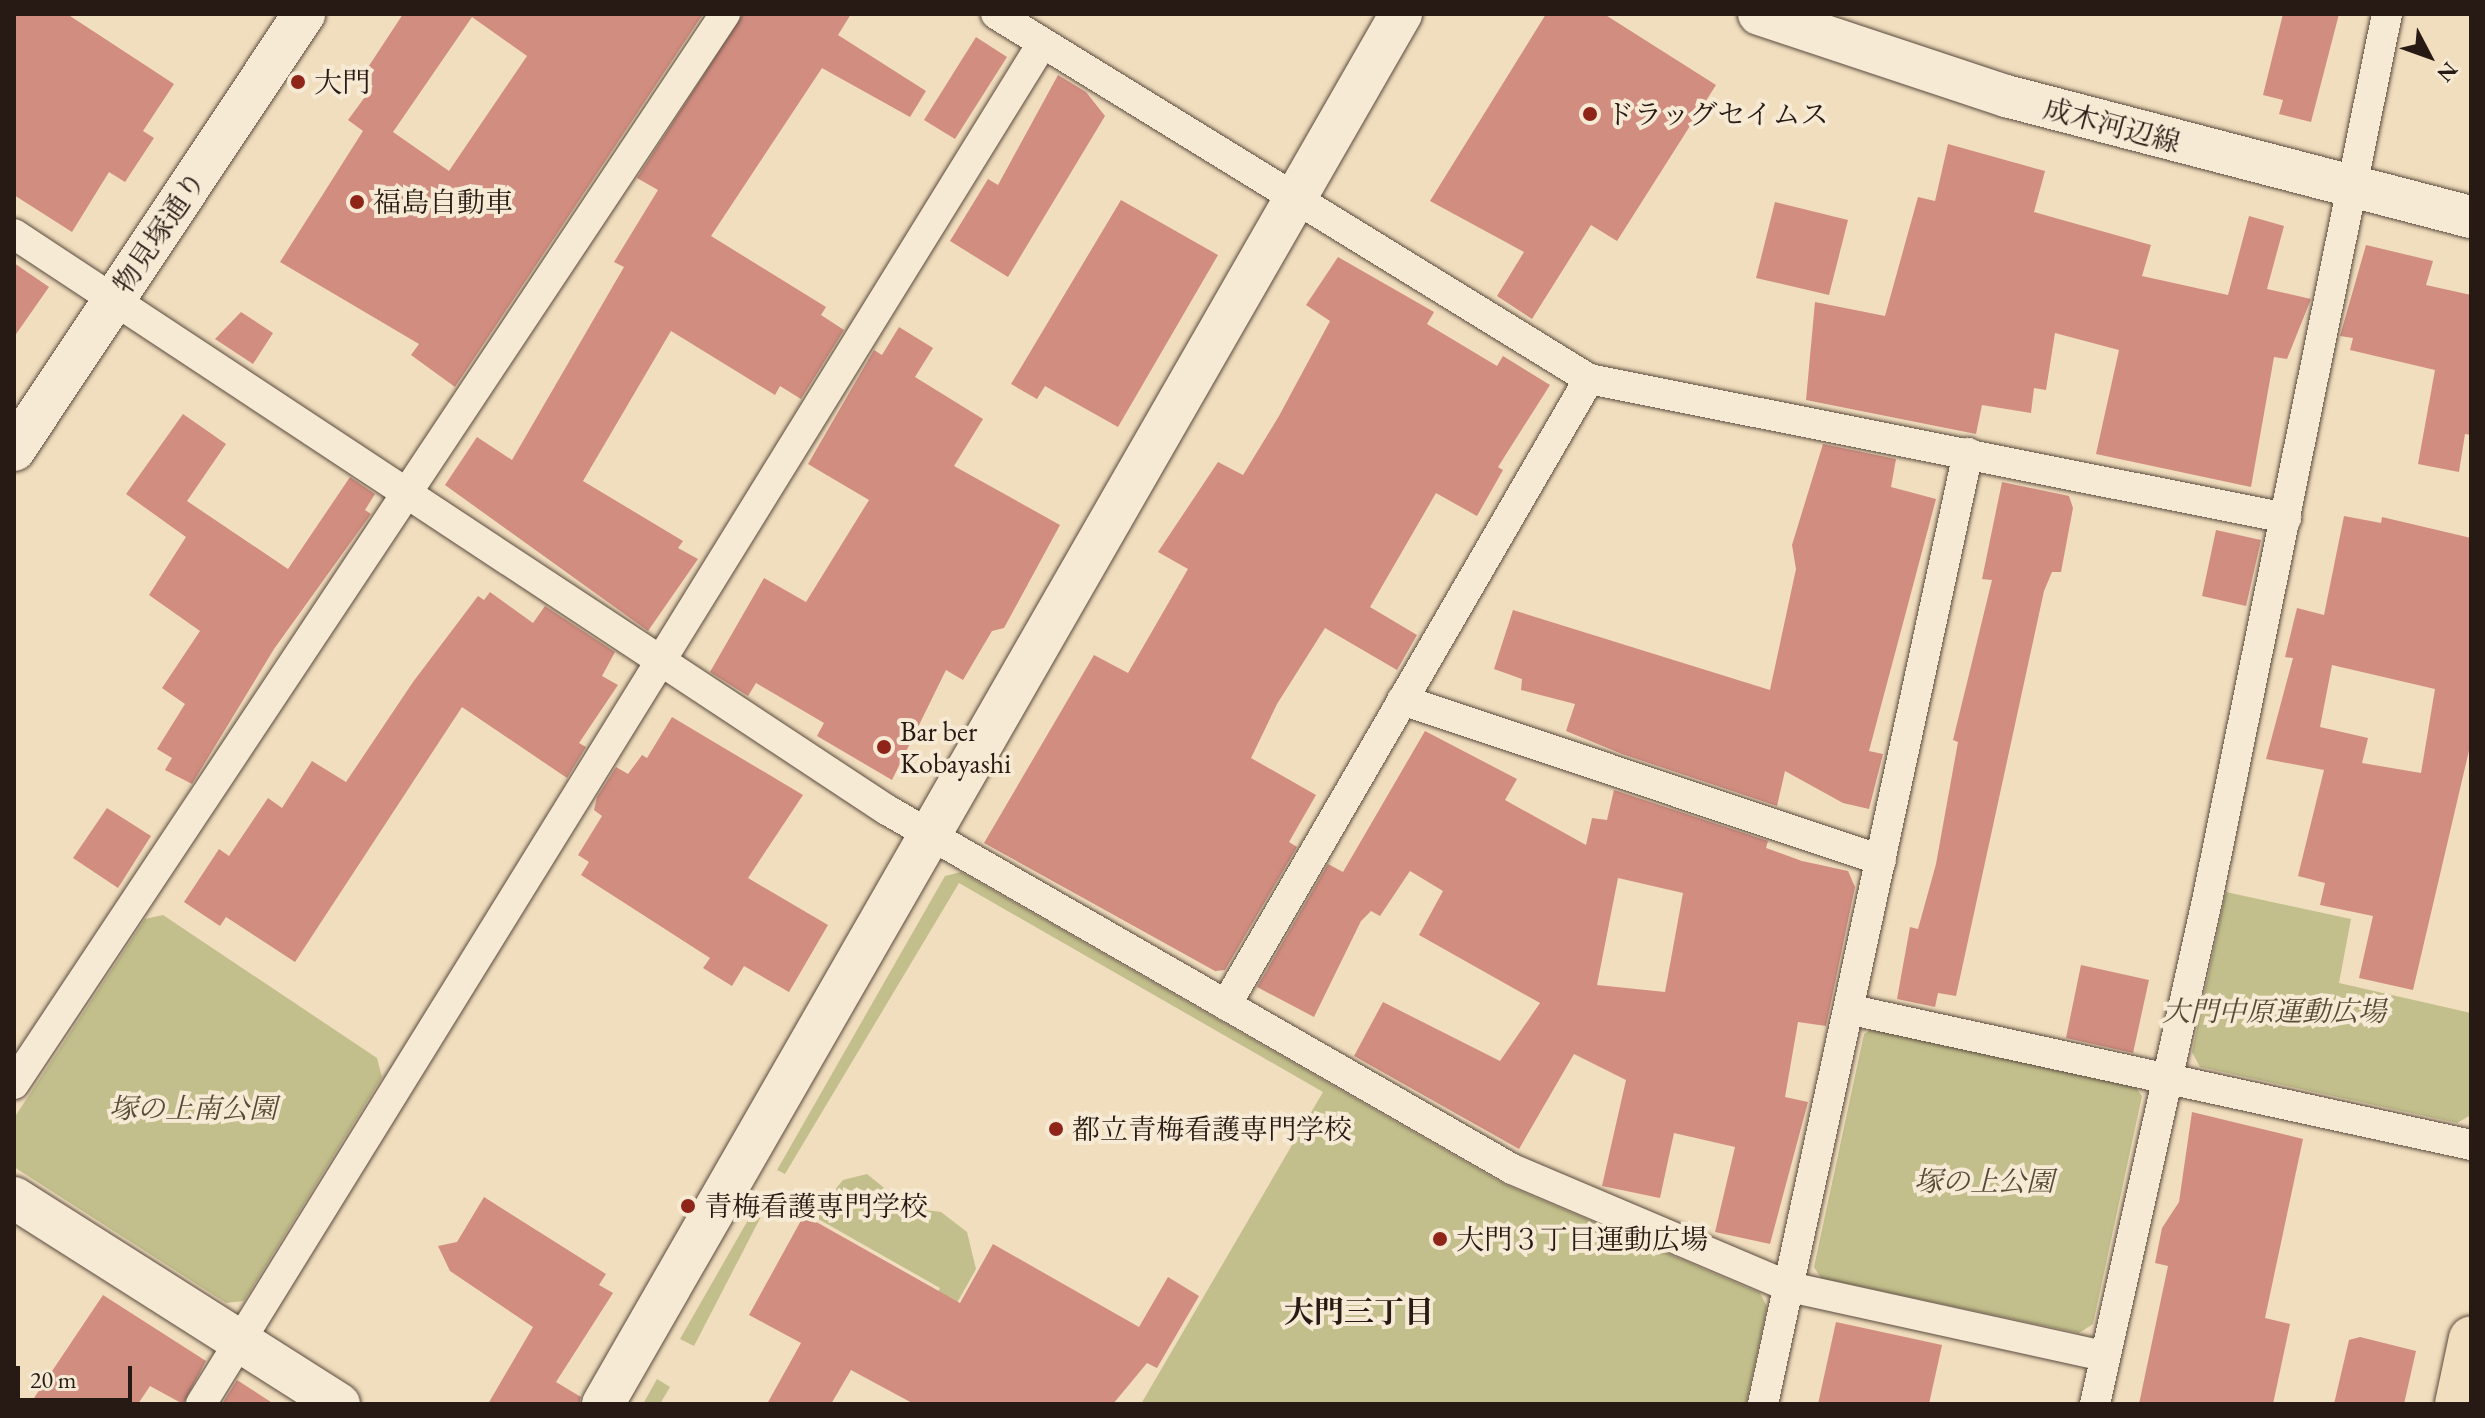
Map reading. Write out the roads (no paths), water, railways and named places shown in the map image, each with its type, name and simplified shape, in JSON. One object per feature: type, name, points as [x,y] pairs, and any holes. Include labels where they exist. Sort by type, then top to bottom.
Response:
[{"type":"main road","points":[[2457,1404],[2471,1338]]},
{"type":"street","name":"物見塚通り","points":[[14,450],[304,14]]},
{"type":"street","points":[[14,1084],[725,14]]},
{"type":"street","points":[[996,14],[1589,379],[2286,518]]},
{"type":"street","points":[[603,1404],[1401,14]]},
{"type":"street","name":"成木河辺線","points":[[1759,14],[1836,27],[2060,111],[2471,217]]},
{"type":"street","points":[[2095,1404],[2286,518],[2387,14]]},
{"type":"street","points":[[201,1404],[1042,44]]},
{"type":"street","points":[[14,234],[113,301],[410,490],[661,663],[930,835],[1512,1169],[1790,1287],[2105,1356]]},
{"type":"street","points":[[1226,1005],[1589,379]]},
{"type":"street","points":[[1763,1404],[1852,1010],[1968,453]]},
{"type":"street","points":[[1402,700],[1881,860]]},
{"type":"street","points":[[1852,1010],[2471,1145]]},
{"type":"street","points":[[14,1198],[339,1404]]},
{"type":"place","name":"大門","points":[[298,82]]},
{"type":"place","name":"ドラッグセイムス","points":[[1590,114]]},
{"type":"place","name":"福島自動車","points":[[357,202]]},
{"type":"place","name":"Bar ber Kobayashi","points":[[884,747]]},
{"type":"place","name":"都立青梅看護専門学校","points":[[1056,1129]]},
{"type":"place","name":"青梅看護専門学校","points":[[688,1206]]},
{"type":"place","name":"大門３丁目運動広場","points":[[1440,1239]]},
{"type":"district","name":"大門三丁目","points":[[1359,1312]]},
{"type":"park label","name":"大門中原運動広場","points":[[2274,1011]]},
{"type":"park label","name":"塚の上南公園","points":[[193,1108]]},
{"type":"park label","name":"塚の上公園","points":[[1984,1181]]}]
